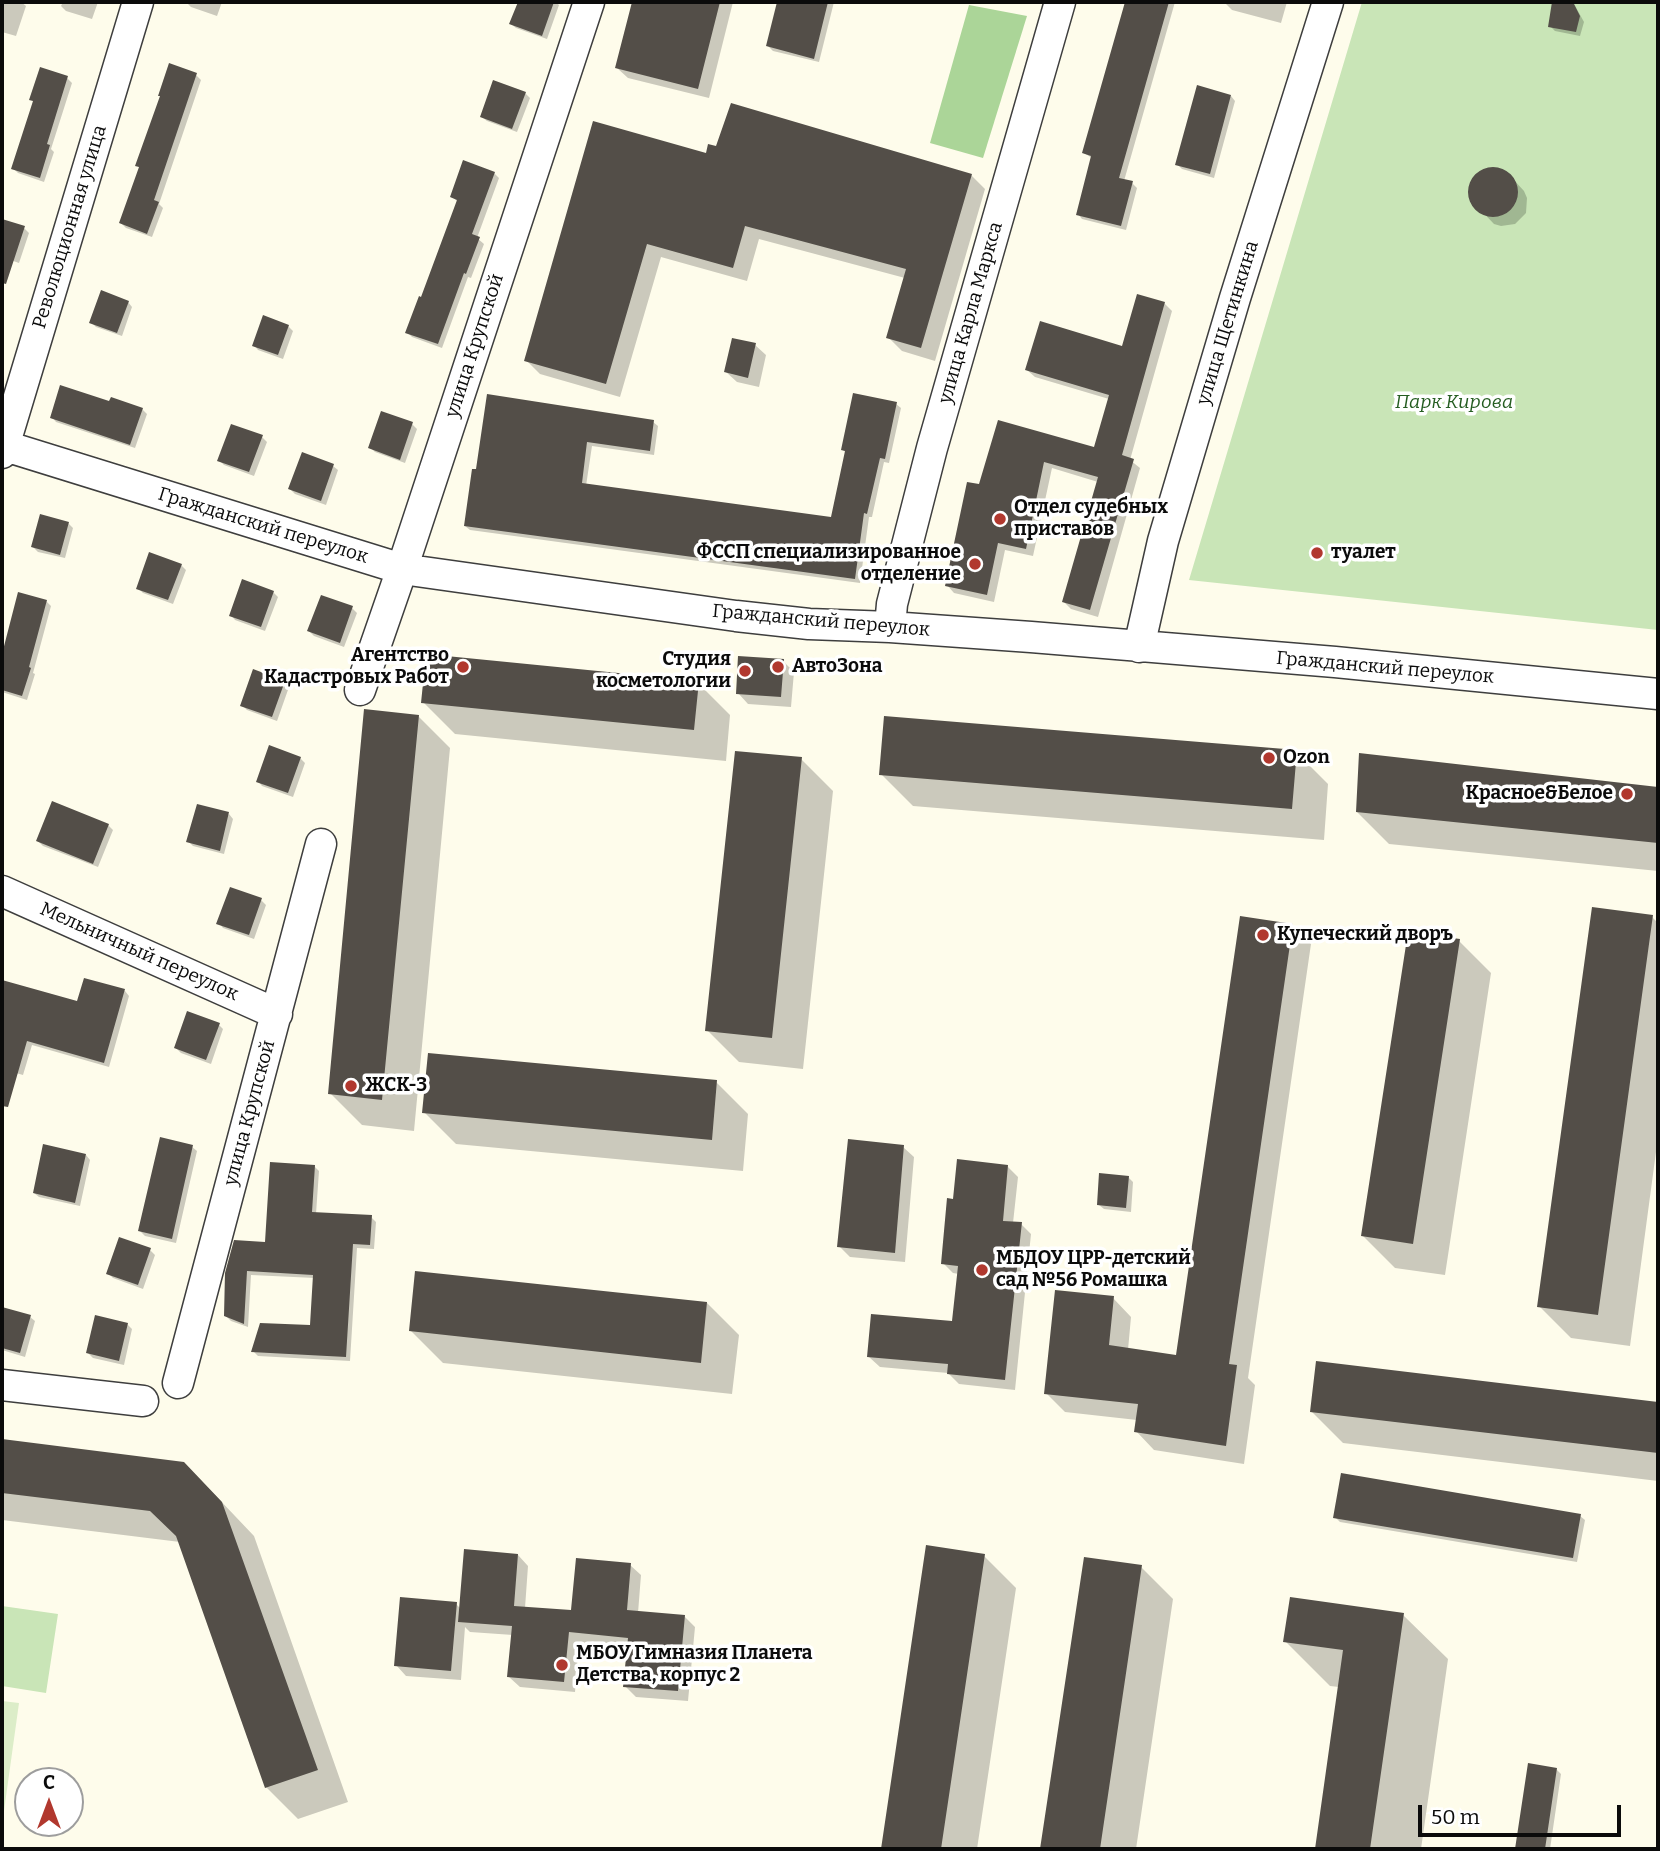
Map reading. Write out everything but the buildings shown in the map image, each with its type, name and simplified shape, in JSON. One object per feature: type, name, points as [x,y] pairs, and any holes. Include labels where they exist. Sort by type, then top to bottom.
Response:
[{"type":"street","name":"Революционная улица","points":[[2,448],[138,2]]},
{"type":"street","name":"улица Крупской","points":[[360,690],[589,2]]},
{"type":"street","name":"улица Карла Маркса","points":[[890,626],[892,604],[932,448],[1060,2]]},
{"type":"street","name":"улица Щетинкина","points":[[1139,647],[1163,541],[1235,298],[1328,2]]},
{"type":"street","name":"Гражданский переулок","points":[[2,448],[402,569],[809,624],[890,626],[1335,662],[1658,694]]},
{"type":"street","name":"улица Крупской","points":[[178,1382],[321,844]]},
{"type":"street","name":"Мельничный переулок","points":[[2,891],[277,1014]]},
{"type":"street","points":[[2,1385],[143,1401]]},
{"type":"green space","name":"Парк Кирова","points":[[1362,2],[1658,2],[1658,630],[1189,580]]},
{"type":"green space","points":[[969,5],[1027,16],[983,158],[930,143]]},
{"type":"green space","points":[[2,1606],[58,1614],[46,1693],[2,1686]]},
{"type":"green space","points":[[2,1701],[19,1703],[4,1811],[2,1810]]},
{"type":"place","name":"Отдел судебных приставов","points":[[1000,519]]},
{"type":"place","name":"туалет","points":[[1317,553]]},
{"type":"place","name":"ФССП специализированное отделение","points":[[975,564]]},
{"type":"place","name":"Агентство Кадастровых Работ","points":[[463,667]]},
{"type":"place","name":"АвтоЗона","points":[[778,667]]},
{"type":"place","name":"Студия косметологии","points":[[745,671]]},
{"type":"place","name":"Ozon","points":[[1269,758]]},
{"type":"place","name":"Красное&Белое","points":[[1627,794]]},
{"type":"place","name":"Купеческий дворъ","points":[[1263,935]]},
{"type":"place","name":"ЖСК-3","points":[[351,1086]]},
{"type":"place","name":"МБДОУ ЦРР-детский сад №56 Ромашка","points":[[982,1270]]},
{"type":"place","name":"МБОУ Гимназия Планета Детства, корпус 2","points":[[562,1665]]}]
